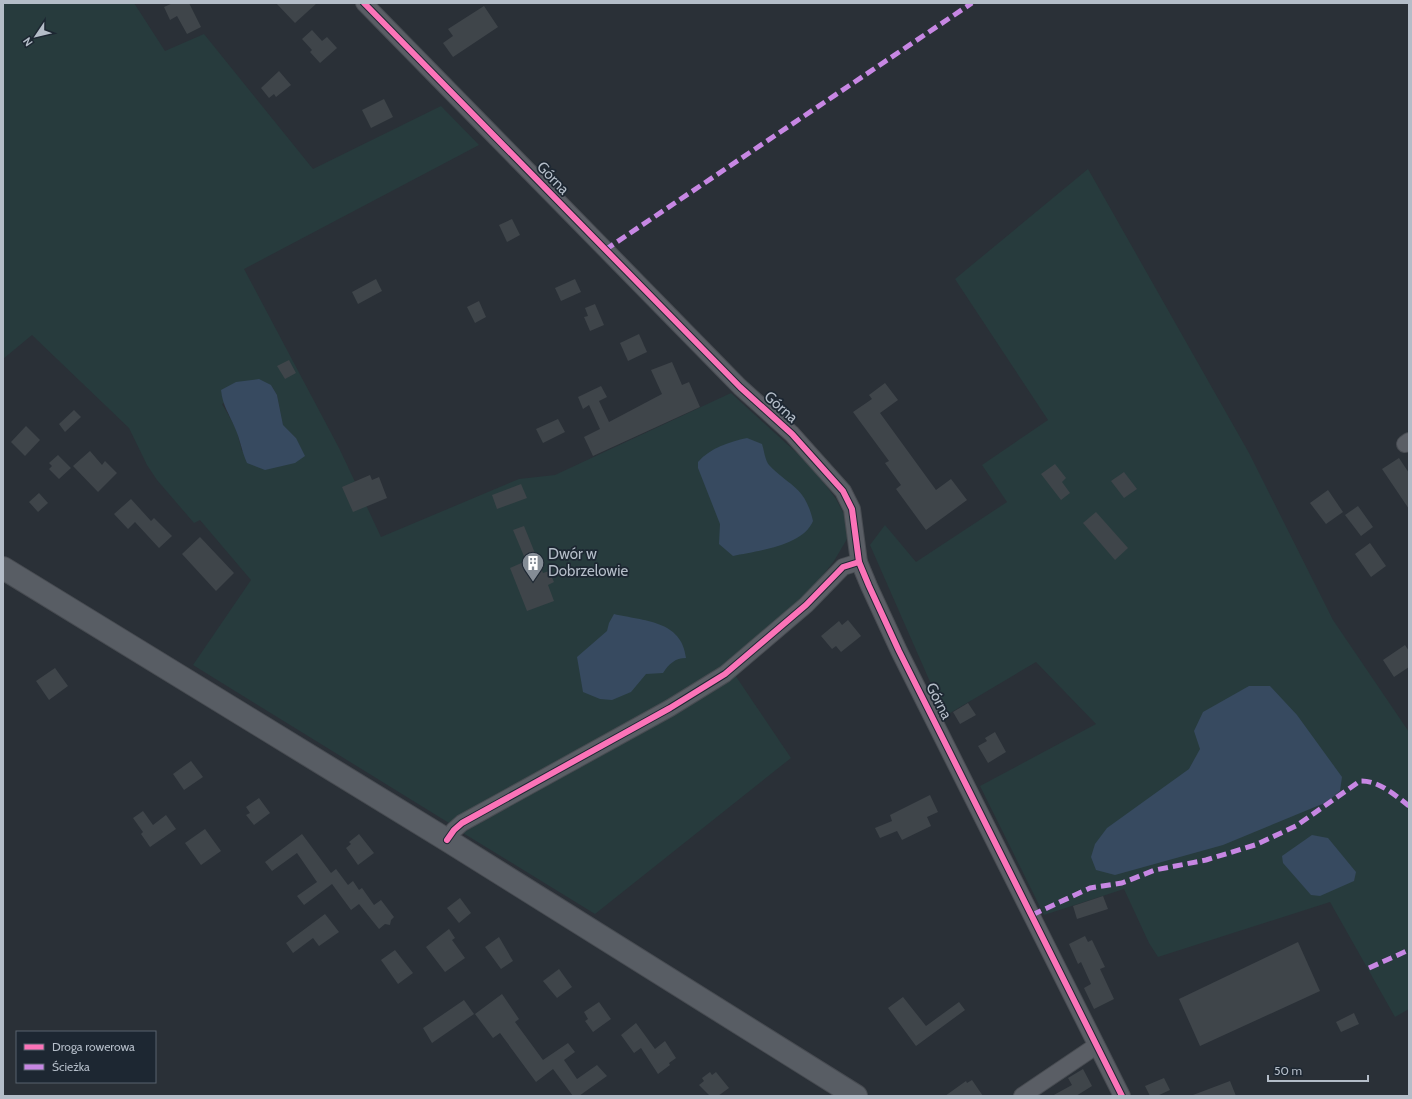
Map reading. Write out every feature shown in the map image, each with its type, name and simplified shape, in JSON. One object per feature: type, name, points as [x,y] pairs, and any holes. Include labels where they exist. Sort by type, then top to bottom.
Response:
[{"type":"main road","points":[[3,568],[447,840],[856,1096]]},
{"type":"street","name":"Górna","points":[[364,3],[740,388],[792,434],[843,491],[852,509],[859,562],[869,586],[899,651],[1122,1096]]},
{"type":"street","points":[[447,840],[454,830],[462,823],[670,708],[725,674],[806,605],[843,567],[859,562]]},
{"type":"street","points":[[1022,1096],[1096,1046]]},
{"type":"green space","points":[[3,3],[134,3],[165,51],[204,34],[313,169],[441,106],[479,145],[244,269],[339,448],[381,537],[519,479],[555,475],[731,393],[800,456],[818,475],[836,499],[845,516],[849,532],[847,539],[834,561],[801,603],[724,668],[449,823],[193,665],[251,580],[200,520],[194,523],[157,480],[147,465],[129,428],[32,335],[3,359]],"holes":[[[271,385],[277,395],[283,426],[296,438],[242,451],[236,428],[222,404]]]},
{"type":"green space","points":[[1088,169],[1249,453],[1333,620],[1409,732],[1409,1009],[1395,1017],[1330,902],[1158,957],[1149,943],[1124,889],[1044,915],[980,786],[1096,724],[1036,662],[945,716],[870,545],[885,525],[916,562],[1007,502],[982,465],[1048,420],[955,279]]},
{"type":"green space","points":[[735,675],[791,758],[595,914],[463,833]]},
{"type":"water","points":[[259,379],[271,385],[277,395],[283,425],[296,438],[305,456],[295,463],[265,470],[247,463],[237,432],[225,406],[221,390],[236,382]]},
{"type":"water","points":[[747,438],[762,444],[769,465],[801,494],[810,509],[813,521],[808,529],[790,542],[733,556],[719,544],[720,524],[698,468],[698,462],[708,453],[720,446]]},
{"type":"water","points":[[614,614],[659,624],[669,629],[677,636],[683,645],[686,658],[673,662],[663,673],[646,674],[631,692],[612,700],[600,699],[583,692],[577,657],[607,631]]},
{"type":"water","points":[[1249,686],[1270,686],[1297,715],[1342,777],[1340,791],[1327,802],[1223,845],[1115,875],[1096,870],[1091,857],[1095,844],[1107,828],[1189,769],[1200,749],[1194,731],[1203,712]]},
{"type":"water","points":[[1312,835],[1328,838],[1356,872],[1354,881],[1320,896],[1311,895],[1283,863],[1282,856]]},
{"type":"building","points":[[173,3],[189,3],[201,27],[187,34],[177,16],[170,20],[164,7]]},
{"type":"building","points":[[276,3],[317,3],[295,23]]},
{"type":"building","points":[[484,6],[498,27],[453,57],[443,43],[453,36],[448,29]]},
{"type":"building","points":[[312,30],[322,41],[327,37],[337,48],[320,63],[310,52],[312,50],[302,39]]},
{"type":"building","points":[[279,71],[291,85],[276,97],[274,94],[269,98],[261,88]]},
{"type":"building","points":[[384,99],[393,117],[371,128],[362,110]]},
{"type":"building","points":[[512,219],[520,235],[507,242],[499,225]]},
{"type":"building","points":[[376,279],[382,291],[358,304],[352,292]]},
{"type":"building","points":[[575,279],[581,292],[561,301],[555,288]]},
{"type":"building","points":[[479,301],[486,317],[475,323],[467,307]]},
{"type":"building","points":[[595,304],[604,325],[590,331],[584,317],[588,316],[585,308]]},
{"type":"building","points":[[639,334],[647,352],[628,361],[620,343]]},
{"type":"building","points":[[289,360],[296,373],[285,379],[277,366]]},
{"type":"building","points":[[672,362],[682,385],[689,382],[700,407],[593,456],[584,437],[600,429],[589,405],[583,409],[578,397],[601,386],[607,397],[599,401],[609,422],[662,394],[651,370]]},
{"type":"building","points":[[885,383],[898,400],[880,413],[936,490],[951,479],[967,500],[926,530],[896,489],[901,485],[885,463],[889,461],[853,412],[872,399],[869,395]]},
{"type":"building","points":[[74,410],[81,417],[65,432],[59,424]]},
{"type":"building","points":[[558,419],[565,432],[543,443],[536,429]]},
{"type":"building","points":[[26,426],[40,440],[25,456],[11,442]]},
{"type":"building","points":[[90,451],[102,465],[105,461],[117,473],[98,492],[73,466]]},
{"type":"building","points":[[58,455],[71,468],[59,479],[49,469],[52,466],[49,463]]},
{"type":"building","points":[[1399,458],[1409,473],[1409,509],[1382,469]]},
{"type":"building","points":[[1055,464],[1066,478],[1062,482],[1070,493],[1061,500],[1041,474]]},
{"type":"building","points":[[1124,472],[1137,489],[1124,498],[1111,481]]},
{"type":"building","points":[[370,475],[372,480],[379,477],[387,498],[353,512],[342,487]]},
{"type":"building","points":[[521,484],[527,498],[497,509],[492,495]]},
{"type":"building","points":[[1328,490],[1343,512],[1326,524],[1310,503]]},
{"type":"building","points":[[39,493],[48,503],[38,512],[29,502]]},
{"type":"building","points":[[131,499],[151,521],[154,518],[172,536],[159,548],[135,522],[128,529],[114,514]]},
{"type":"building","points":[[1358,506],[1373,527],[1361,536],[1345,515]]},
{"type":"building","points":[[1096,512],[1128,548],[1115,560],[1083,523]]},
{"type":"building","name":"Dwór w Dobrzelowie","points":[[524,526],[543,573],[549,571],[554,582],[548,585],[554,601],[527,611],[510,568],[526,561],[513,530]]},
{"type":"building","points":[[200,537],[234,573],[216,591],[182,554]]},
{"type":"building","points":[[1370,543],[1386,566],[1371,577],[1355,554]]},
{"type":"building","points":[[848,620],[861,636],[841,652],[836,646],[832,649],[821,636],[839,621],[842,625]]},
{"type":"building","points":[[1405,645],[1409,651],[1409,667],[1394,677],[1383,660]]},
{"type":"building","points":[[55,668],[68,686],[49,700],[36,681]]},
{"type":"building","points":[[968,703],[976,715],[960,724],[953,712]]},
{"type":"building","points":[[995,732],[1006,752],[988,763],[978,746],[987,741],[985,738]]},
{"type":"building","points":[[191,761],[203,777],[184,790],[173,774]]},
{"type":"building","points":[[930,795],[938,812],[927,817],[931,826],[902,840],[897,831],[880,838],[875,828],[892,821],[890,815]]},
{"type":"building","points":[[259,798],[270,813],[254,825],[246,815],[250,813],[246,807]]},
{"type":"building","points":[[143,811],[153,825],[166,815],[176,829],[150,847],[141,834],[143,832],[133,818]]},
{"type":"building","points":[[205,829],[221,851],[201,865],[185,843]]},
{"type":"building","points":[[302,834],[331,873],[336,869],[348,885],[353,881],[359,890],[362,888],[374,905],[381,900],[394,917],[391,920],[390,925],[385,924],[379,929],[359,904],[351,910],[332,884],[304,905],[297,896],[317,882],[297,853],[272,871],[265,862]]},
{"type":"building","points":[[359,834],[374,853],[358,865],[346,848],[351,844],[349,842]]},
{"type":"building","points":[[1103,896],[1108,909],[1077,919],[1073,906]]},
{"type":"building","points":[[460,898],[471,913],[459,923],[447,908]]},
{"type":"building","points":[[325,914],[339,932],[319,946],[313,938],[293,953],[286,943]]},
{"type":"building","points":[[449,929],[455,938],[452,940],[465,958],[445,972],[426,947]]},
{"type":"building","points":[[1085,936],[1088,942],[1092,940],[1105,967],[1100,969],[1114,999],[1094,1009],[1084,988],[1091,984],[1081,962],[1078,964],[1069,944]]},
{"type":"building","points":[[499,937],[513,961],[501,969],[485,947]]},
{"type":"building","points":[[1298,942],[1320,991],[1200,1046],[1179,999]]},
{"type":"building","points":[[395,950],[413,973],[398,984],[381,960]]},
{"type":"building","points":[[559,969],[572,987],[557,998],[543,981]]},
{"type":"building","points":[[502,994],[519,1019],[515,1022],[543,1060],[568,1043],[575,1052],[564,1060],[577,1079],[597,1065],[607,1076],[579,1096],[573,1096],[553,1069],[536,1082],[500,1033],[493,1038],[475,1014]]},
{"type":"building","points":[[903,997],[926,1026],[959,1002],[965,1010],[916,1046],[888,1008]]},
{"type":"building","points":[[464,1000],[474,1014],[432,1043],[423,1028]]},
{"type":"building","points":[[599,1002],[611,1019],[593,1032],[585,1021],[588,1019],[584,1012]]},
{"type":"building","points":[[1354,1013],[1359,1024],[1341,1032],[1336,1022]]},
{"type":"building","points":[[636,1023],[655,1049],[665,1041],[676,1058],[669,1063],[670,1065],[658,1074],[641,1048],[634,1053],[621,1035]]},
{"type":"building","points":[[1083,1069],[1092,1086],[1076,1096],[1052,1096],[1072,1085],[1068,1078]]},
{"type":"building","points":[[710,1072],[712,1075],[716,1072],[729,1088],[718,1096],[710,1096],[699,1085],[704,1081],[702,1078]]},
{"type":"building","points":[[1164,1078],[1170,1090],[1157,1096],[1150,1096],[1145,1086]]},
{"type":"building","points":[[972,1080],[983,1096],[945,1096],[966,1081],[967,1083]]},
{"type":"building","points":[[1230,1081],[1236,1096],[1193,1096],[1193,1095]]},
{"type":"marked path","points":[[605,250],[972,3]]},
{"type":"marked path","points":[[1032,915],[1090,888],[1122,883],[1155,870],[1206,860],[1255,845],[1296,826],[1360,781],[1367,781],[1380,786],[1409,806]]},
{"type":"marked path","points":[[1369,968],[1409,950]]},
{"type":"cycle path","points":[[364,3],[740,387],[792,434],[843,491],[852,509],[859,562],[869,586],[899,651],[1122,1096]]},
{"type":"cycle path","points":[[447,840],[454,830],[462,823],[670,708],[725,674],[806,605],[843,567],[859,562]]},
{"type":"place","name":"Dwór w Dobrzelowie","points":[[533,582]]}]
